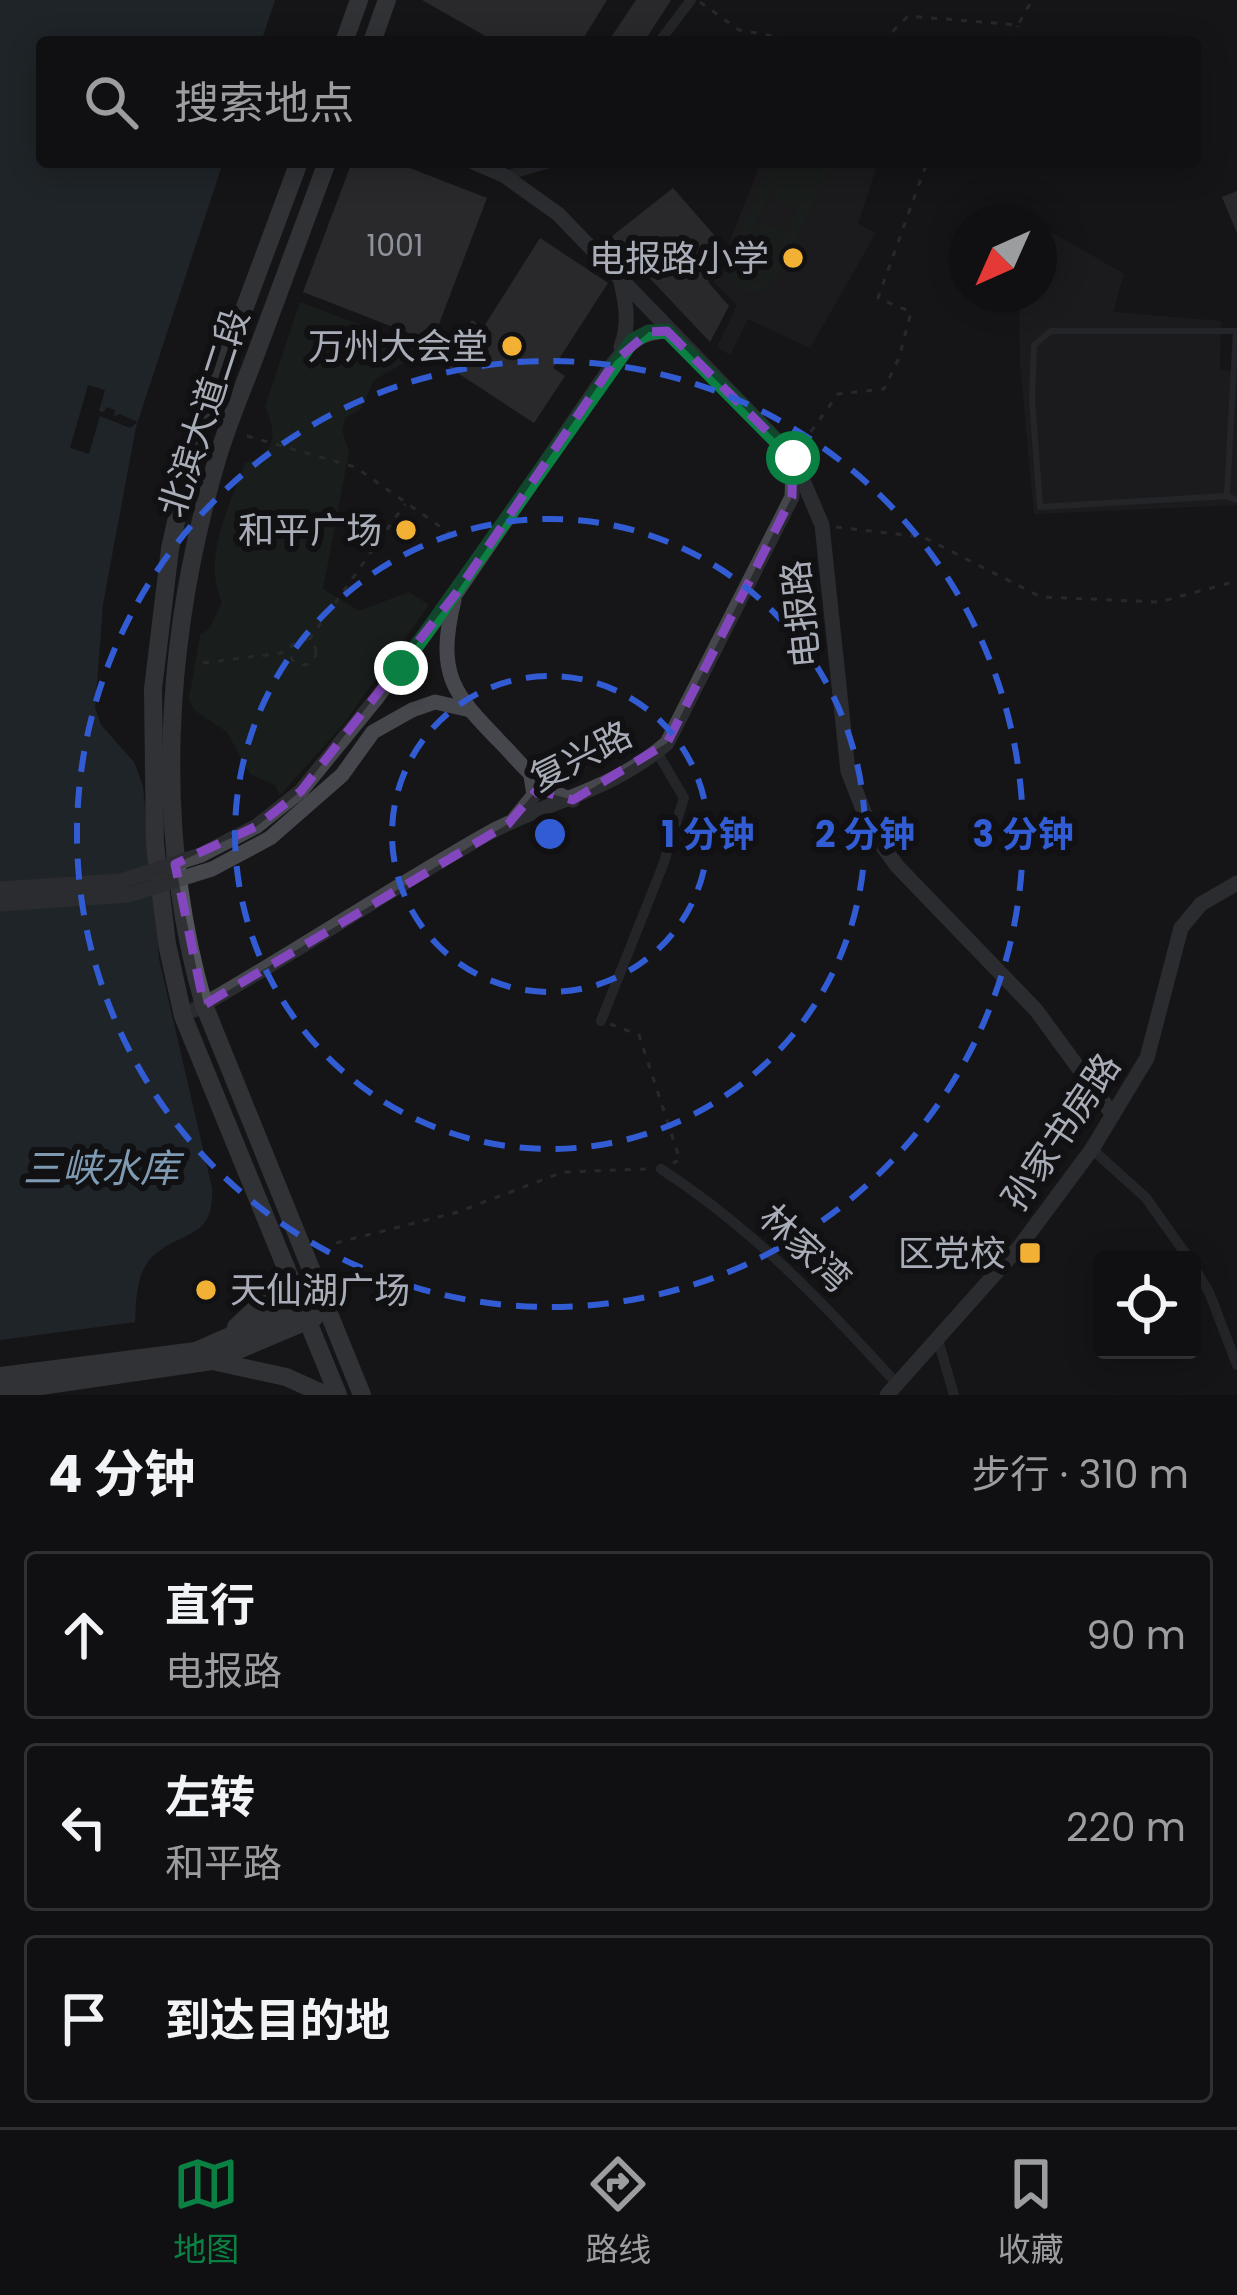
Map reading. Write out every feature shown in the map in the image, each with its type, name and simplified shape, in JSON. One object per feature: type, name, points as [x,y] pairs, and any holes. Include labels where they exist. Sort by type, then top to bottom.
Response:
[{"type":"main road","points":[[346,36],[359,0]]},
{"type":"main road","points":[[374,36],[387,0]]},
{"type":"main road","name":"北滨大道二段","points":[[286,1268],[183,1016],[167,944],[155,844],[153,689],[170,549],[192,449],[297,168]]},
{"type":"main road","name":"北滨大道二段","points":[[325,168],[216,460],[191,565],[175,692],[170,793],[188,950],[204,1005],[326,1303]]},
{"type":"main road","name":"电报路","points":[[487,168],[558,214],[793,458],[821,523],[848,770],[871,830],[896,866],[1036,1010],[1113,1115]]},
{"type":"main road","points":[[615,361],[626,332],[620,281]]},
{"type":"main road","points":[[0,889],[121,881],[201,855],[257,826],[301,790],[457,592],[615,361],[632,341],[649,332],[667,331]]},
{"type":"main road","name":"复兴路","points":[[183,1016],[508,824],[573,800],[642,764],[668,743],[792,497],[793,458]]},
{"type":"main road","points":[[780,524],[792,508],[801,506],[821,523]]},
{"type":"main road","points":[[457,592],[446,636],[446,660],[466,709],[531,776],[555,795],[573,800]]},
{"type":"main road","points":[[0,904],[128,895],[212,869],[286,826],[342,775],[373,732],[435,702],[466,709]]},
{"type":"main road","points":[[508,824],[534,795],[531,776]]},
{"type":"main road","name":"孙家书房路","points":[[892,1389],[1020,1246],[1092,1149],[1138,1077],[1153,1041],[1181,928],[1201,904],[1237,883]]},
{"type":"main road","points":[[286,1268],[338,1395]]},
{"type":"main road","points":[[201,1356],[260,1306],[286,1268]]},
{"type":"main road","points":[[0,1392],[201,1356],[326,1303],[362,1395]]},
{"type":"main road","points":[[0,1376],[201,1356],[286,1377],[326,1395]]},
{"type":"street","points":[[664,36],[694,0]]},
{"type":"street","points":[[505,176],[532,168]]},
{"type":"street","points":[[602,1021],[684,798],[657,752]]},
{"type":"street","points":[[1092,1149],[1146,1198],[1183,1251]]},
{"type":"street","name":"林家湾","points":[[661,1169],[758,1241],[892,1389]]},
{"type":"street","points":[[1201,1279],[1237,1365]]},
{"type":"street","points":[[938,1340],[954,1395]]},
{"type":"lane","points":[[1227,496],[1236,331],[1051,331],[1034,345],[1032,399],[1040,507],[1227,496],[1237,500]]},
{"type":"path","points":[[694,0],[739,30],[774,36]]},
{"type":"path","points":[[1017,36],[1032,0]]},
{"type":"path","points":[[887,36],[908,16],[1018,25]]},
{"type":"path","points":[[793,458],[838,394],[884,389],[899,358],[911,312],[878,298],[925,168]]},
{"type":"path","points":[[247,436],[355,466],[458,539]]},
{"type":"path","points":[[309,640],[406,503]]},
{"type":"path","points":[[821,523],[923,537],[1041,597],[1159,602],[1237,581]]},
{"type":"path","points":[[290,652],[296,641],[309,640]]},
{"type":"path","points":[[290,652],[296,664],[310,664],[317,652],[309,640]]},
{"type":"path","points":[[203,663],[290,652]]},
{"type":"path","points":[[336,1244],[458,1212],[563,1172],[661,1169],[680,1160],[639,1035],[602,1021]]},
{"type":"highlighted area","points":[[667,331],[793,457],[792,497],[667,743],[573,800],[537,790],[508,824],[204,1005],[175,864],[257,826],[301,791],[457,592],[615,361],[649,332]]},
{"type":"shaded area","name":"电报路小学","points":[[759,168],[876,168],[858,224],[876,233],[810,348],[748,319],[730,355],[717,347],[737,305],[714,282]]},
{"type":"shaded area","points":[[768,168],[780,168],[736,266],[738,275],[752,284],[761,280],[738,270],[760,221],[784,232],[765,279],[816,168],[828,168],[781,269],[766,289],[743,290],[731,281],[727,264]]},
{"type":"shaded area","points":[[784,168],[814,168],[796,209],[771,198]]},
{"type":"shaded area","points":[[1057,235],[1124,274],[1113,312],[1221,321],[1220,370],[1237,372],[1237,505],[1034,514],[1019,312],[1057,312]]},
{"type":"shaded area","points":[[300,302],[427,350],[374,380],[362,408],[345,418],[342,430],[349,452],[323,589],[359,611],[409,592],[429,605],[343,725],[279,796],[276,786],[250,774],[227,732],[194,710],[189,699],[200,635],[209,629],[222,603],[215,568],[220,533],[245,463],[263,454],[272,442],[265,407]]},
{"type":"water","name":"三峡水库","points":[[0,0],[275,0],[263,36],[36,36],[36,168],[221,168],[136,427],[103,604],[95,708],[101,725],[134,762],[143,786],[159,959],[212,1188],[208,1217],[202,1225],[147,1263],[138,1287],[135,1322],[0,1340]]},
{"type":"pier","points":[[88,385],[105,390],[99,411],[106,407],[115,410],[114,416],[138,422],[130,428],[100,416],[89,454],[70,448]]},
{"type":"building","points":[[422,0],[607,0],[585,36],[485,36]]},
{"type":"building","points":[[636,0],[671,0],[648,36],[612,36]]},
{"type":"building","points":[[350,168],[410,168],[487,198],[432,342],[303,292]]},
{"type":"building","points":[[673,188],[722,244],[708,282],[729,306],[710,342],[611,237]]},
{"type":"building","points":[[1237,191],[1237,233],[1222,197]]},
{"type":"building","name":"万州大会堂","points":[[540,238],[608,283],[553,368],[565,376],[534,423],[444,364],[472,320],[483,328]]},
{"type":"place","name":"电报路小学","points":[[793,258]]},
{"type":"place","name":"万州大会堂","points":[[512,346]]},
{"type":"place","name":"和平广场","points":[[406,530]]},
{"type":"place","name":"区党校","points":[[1030,1253]]},
{"type":"place","name":"天仙湖广场","points":[[206,1290]]},
{"type":"route","points":[[401,668],[632,341],[649,332],[667,331],[793,458]]}]
